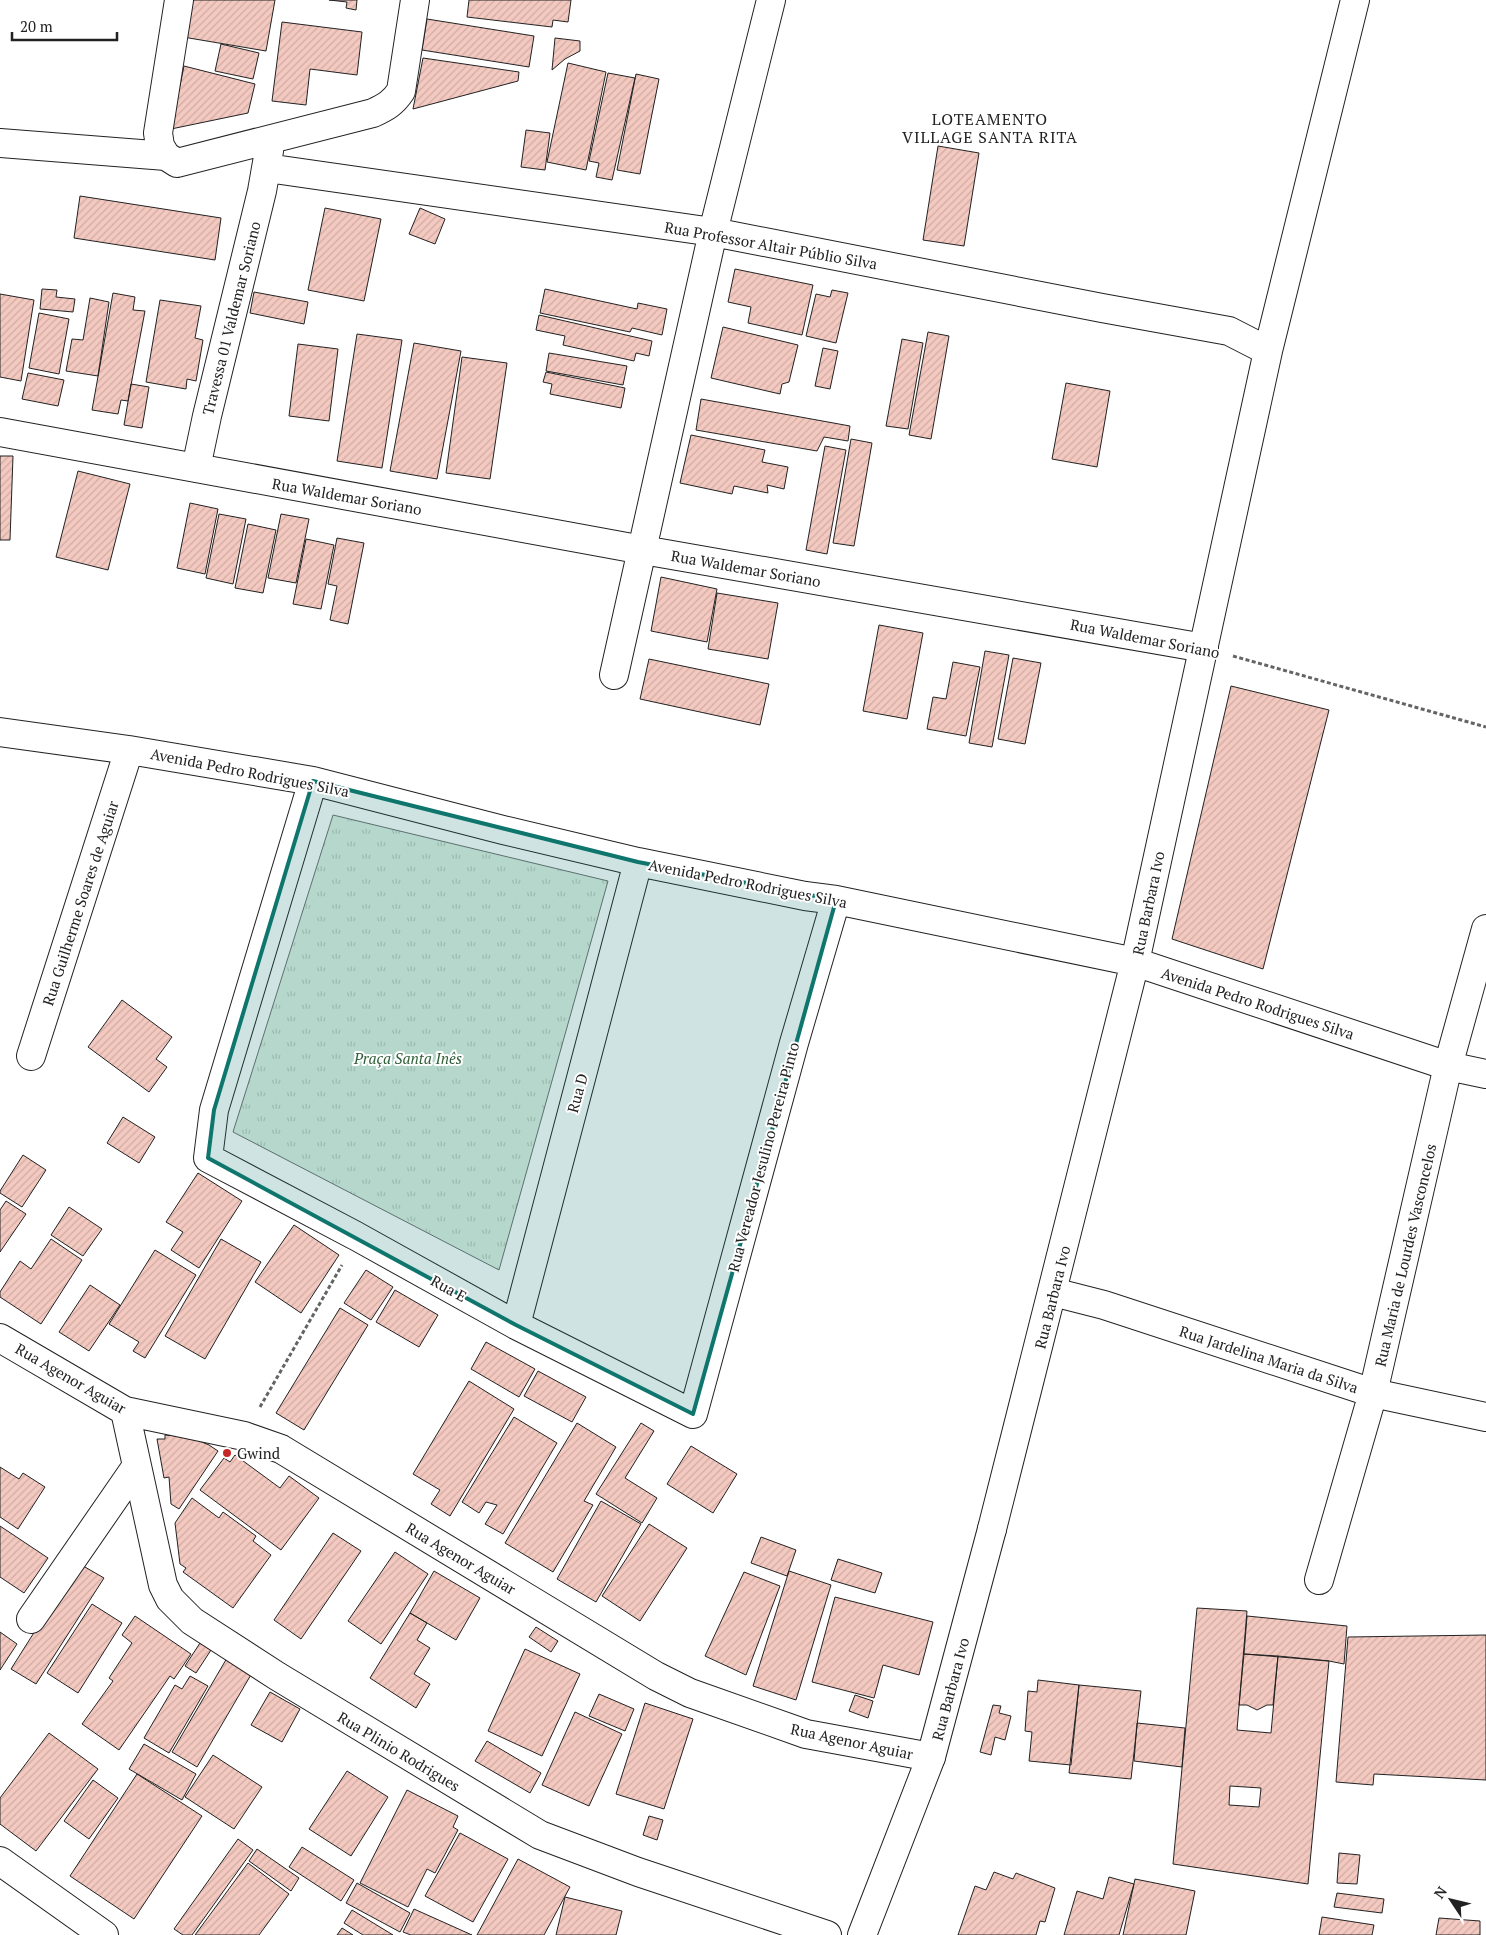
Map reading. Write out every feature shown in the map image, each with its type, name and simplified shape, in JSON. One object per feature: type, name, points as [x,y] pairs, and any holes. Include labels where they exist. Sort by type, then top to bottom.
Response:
[{"type":"street","points":[[166,156],[160,146],[158,133],[179,0]]},
{"type":"street","points":[[0,144],[166,156],[178,163],[373,113],[388,107],[401,91],[415,0]]},
{"type":"street","name":"Rua Barbara Ivo","points":[[862,1935],[931,1758],[1053,1292],[1135,962],[1268,351],[1355,0]]},
{"type":"street","points":[[614,675],[713,232],[769,7]]},
{"type":"street","name":"Travessa 01 Valdemar Soriano","points":[[196,468],[206,416],[262,191],[271,139]]},
{"type":"street","name":"Rua Professor Altair Públio Silva","points":[[266,168],[713,232],[1229,331],[1268,351]]},
{"type":"street","name":"Rua Waldemar Soriano","points":[[0,432],[643,550],[1204,648]]},
{"type":"street","name":"Avenida Pedro Rodrigues Silva","points":[[0,732],[129,750],[313,781],[503,830],[638,862],[805,896],[836,900],[1135,962],[1448,1066],[1486,1074]]},
{"type":"street","name":"Rua Guilherme Soares de Aguiar","points":[[31,1056],[129,750]]},
{"type":"street","name":"Rua E","points":[[313,781],[214,1110],[208,1158],[356,1236],[516,1325],[693,1414]]},
{"type":"street","name":"Rua D","points":[[516,1325],[638,862]]},
{"type":"street","name":"Rua Vereador Jesulino Pereira Pinto","points":[[693,1414],[794,1043],[836,900]]},
{"type":"street","name":"Rua Maria de Lourdes Vasconcelos","points":[[1319,1580],[1373,1393],[1448,1066],[1486,929]]},
{"type":"street","name":"Rua Jardelina Maria da Silva","points":[[1053,1292],[1104,1304],[1373,1393],[1486,1417]]},
{"type":"street","name":"Rua Agenor Aguiar","points":[[0,1338],[125,1412],[244,1436],[281,1449],[656,1676],[690,1693],[806,1734],[931,1758]]},
{"type":"street","name":"Rua Plinio Rodrigues","points":[[125,1412],[163,1585],[170,1599],[192,1621],[302,1692],[540,1835],[638,1872],[827,1935]]},
{"type":"street","points":[[31,1619],[136,1466]]},
{"type":"street","points":[[0,1861],[104,1935]]},
{"type":"path","name":"Rua Waldemar Soriano","points":[[1204,648],[1486,727]]},
{"type":"path","points":[[244,1436],[338,1274],[356,1236]]},
{"type":"highlighted area","points":[[313,781],[638,862],[836,900],[693,1414],[516,1325],[208,1158],[214,1110]]},
{"type":"green space","name":"Praça Santa Inês","points":[[333,815],[608,881],[499,1270],[233,1132]]},
{"type":"building","points":[[189,0],[275,0],[266,51],[183,37]]},
{"type":"building","points":[[329,0],[357,0],[356,10],[346,8],[347,2]]},
{"type":"building","points":[[469,0],[571,0],[568,22],[553,20],[552,27],[467,17]]},
{"type":"building","points":[[427,19],[534,36],[529,67],[422,50]]},
{"type":"building","points":[[282,22],[362,32],[357,75],[310,69],[306,105],[272,101]]},
{"type":"building","points":[[555,38],[580,41],[580,51],[565,59],[552,70]]},
{"type":"building","points":[[221,44],[259,53],[253,79],[215,71]]},
{"type":"building","points":[[423,58],[519,72],[518,81],[413,109]]},
{"type":"building","points":[[568,63],[606,72],[586,170],[547,162]]},
{"type":"building","points":[[184,66],[255,84],[248,113],[171,129]]},
{"type":"building","points":[[608,73],[635,78],[612,180],[596,177],[599,163],[589,161]]},
{"type":"building","points":[[636,74],[659,79],[640,174],[617,170]]},
{"type":"building","points":[[526,130],[550,133],[545,170],[521,167]]},
{"type":"building","points":[[938,146],[979,153],[964,246],[923,240]]},
{"type":"building","points":[[80,196],[221,218],[215,260],[74,238]]},
{"type":"building","points":[[325,208],[381,219],[364,301],[308,290]]},
{"type":"building","points":[[420,208],[445,219],[435,244],[409,234]]},
{"type":"building","points":[[735,269],[813,285],[802,335],[748,323],[751,307],[728,302]]},
{"type":"building","points":[[42,289],[57,290],[56,297],[75,299],[73,312],[40,309]]},
{"type":"building","points":[[545,289],[637,309],[638,303],[667,309],[662,335],[632,328],[630,332],[540,313]]},
{"type":"building","points":[[832,290],[848,293],[836,343],[806,336],[816,294],[830,297]]},
{"type":"building","points":[[254,292],[308,302],[304,324],[250,313]]},
{"type":"building","points":[[113,293],[135,297],[133,310],[145,311],[128,401],[121,400],[118,414],[92,410]]},
{"type":"building","points":[[0,294],[34,300],[21,381],[0,377]]},
{"type":"building","points":[[90,298],[109,302],[98,376],[66,371],[72,339],[83,340]]},
{"type":"building","points":[[160,300],[201,306],[195,338],[203,340],[196,381],[187,379],[186,389],[146,382]]},
{"type":"building","points":[[39,313],[69,319],[59,374],[29,368]]},
{"type":"building","points":[[539,315],[652,341],[649,356],[636,353],[634,361],[563,345],[565,336],[536,330]]},
{"type":"building","points":[[723,327],[798,345],[789,382],[782,384],[780,394],[711,378]]},
{"type":"building","points":[[928,332],[949,336],[931,439],[909,435]]},
{"type":"building","points":[[357,334],[402,340],[382,468],[337,461]]},
{"type":"building","points":[[902,339],[923,343],[908,429],[886,426]]},
{"type":"building","points":[[414,343],[461,351],[437,479],[390,471]]},
{"type":"building","points":[[298,344],[338,349],[329,421],[289,416]]},
{"type":"building","points":[[823,348],[838,351],[830,389],[815,386]]},
{"type":"building","points":[[549,353],[627,366],[623,385],[546,371]]},
{"type":"building","points":[[462,357],[507,363],[490,479],[446,473]]},
{"type":"building","points":[[546,372],[625,388],[621,408],[550,394],[552,384],[543,382]]},
{"type":"building","points":[[28,373],[64,380],[58,406],[22,399]]},
{"type":"building","points":[[1066,383],[1110,391],[1097,467],[1052,459]]},
{"type":"building","points":[[131,384],[149,387],[142,428],[124,425]]},
{"type":"building","points":[[701,399],[850,426],[848,441],[824,437],[817,451],[696,430]]},
{"type":"building","points":[[691,435],[765,450],[762,462],[788,467],[784,489],[767,485],[768,493],[734,486],[732,494],[680,483]]},
{"type":"building","points":[[851,439],[872,443],[854,546],[833,543]]},
{"type":"building","points":[[825,446],[846,450],[827,554],[806,550]]},
{"type":"building","points":[[0,456],[13,456],[10,540],[0,540]]},
{"type":"building","points":[[78,471],[130,484],[108,570],[56,557]]},
{"type":"building","points":[[190,503],[218,509],[205,574],[177,568]]},
{"type":"building","points":[[219,514],[246,519],[233,584],[206,578]]},
{"type":"building","points":[[281,514],[309,519],[296,583],[268,578]]},
{"type":"building","points":[[248,524],[276,530],[263,593],[235,588]]},
{"type":"building","points":[[337,538],[364,543],[348,624],[330,620],[337,586],[328,584]]},
{"type":"building","points":[[306,539],[334,545],[321,609],[293,604]]},
{"type":"building","points":[[661,577],[717,589],[707,642],[651,631]]},
{"type":"building","points":[[717,593],[778,603],[768,659],[708,649]]},
{"type":"building","points":[[879,625],[923,633],[907,719],[863,711]]},
{"type":"building","points":[[985,651],[1009,655],[992,747],[969,743]]},
{"type":"building","points":[[1013,658],[1041,663],[1025,744],[998,739]]},
{"type":"building","points":[[649,659],[769,684],[760,725],[640,699]]},
{"type":"building","points":[[953,662],[980,667],[966,736],[927,729],[933,697],[946,699]]},
{"type":"building","points":[[1231,686],[1329,710],[1263,969],[1172,939]]},
{"type":"building","points":[[122,1000],[172,1037],[156,1059],[167,1067],[149,1092],[88,1047]]},
{"type":"building","points":[[123,1117],[155,1137],[139,1163],[107,1143]]},
{"type":"building","points":[[23,1155],[46,1170],[22,1207],[0,1193],[0,1191]]},
{"type":"building","points":[[198,1173],[242,1201],[199,1268],[171,1250],[183,1232],[166,1222]]},
{"type":"building","points":[[6,1201],[26,1214],[0,1252],[0,1210]]},
{"type":"building","points":[[69,1207],[102,1229],[83,1256],[51,1235]]},
{"type":"building","points":[[294,1225],[339,1255],[301,1313],[255,1282]]},
{"type":"building","points":[[51,1239],[82,1260],[41,1324],[0,1297],[0,1292],[20,1261],[31,1269]]},
{"type":"building","points":[[221,1239],[261,1262],[205,1359],[165,1336]]},
{"type":"building","points":[[155,1250],[196,1275],[145,1358],[133,1351],[139,1342],[109,1324]]},
{"type":"building","points":[[366,1270],[393,1287],[371,1320],[344,1303]]},
{"type":"building","points":[[90,1285],[120,1305],[89,1351],[59,1332]]},
{"type":"building","points":[[395,1290],[438,1315],[419,1347],[376,1322]]},
{"type":"building","points":[[340,1308],[368,1325],[304,1430],[276,1413]]},
{"type":"building","points":[[486,1342],[535,1369],[519,1397],[471,1369]]},
{"type":"building","points":[[538,1371],[586,1397],[572,1422],[524,1396]]},
{"type":"building","points":[[469,1381],[514,1409],[450,1516],[431,1504],[440,1490],[413,1474]]},
{"type":"building","points":[[514,1417],[557,1443],[503,1534],[485,1524],[497,1505],[486,1502],[479,1513],[462,1502]]},
{"type":"building","points":[[577,1423],[616,1447],[584,1501],[593,1505],[553,1572],[505,1543]]},
{"type":"building","points":[[641,1423],[654,1431],[625,1478],[657,1498],[642,1523],[596,1494]]},
{"type":"building","points":[[165,1435],[190,1437],[218,1451],[179,1509],[171,1504],[169,1477],[164,1478],[157,1439],[165,1439]]},
{"type":"building","points":[[691,1446],[737,1474],[713,1513],[667,1484]]},
{"type":"building","points":[[235,1455],[280,1488],[289,1476],[319,1498],[281,1550],[200,1490],[224,1458],[230,1462]]},
{"type":"building","points":[[0,1467],[19,1479],[23,1473],[45,1487],[18,1529],[0,1517]]},
{"type":"building","points":[[192,1498],[219,1518],[223,1512],[256,1536],[253,1541],[271,1555],[233,1608],[183,1572],[186,1568],[180,1564],[175,1523]]},
{"type":"building","points":[[601,1501],[641,1524],[596,1602],[557,1579]]},
{"type":"building","points":[[649,1524],[687,1548],[640,1621],[602,1596]]},
{"type":"building","points":[[0,1526],[48,1558],[24,1593],[0,1577]]},
{"type":"building","points":[[333,1533],[361,1551],[301,1639],[274,1620]]},
{"type":"building","points":[[761,1537],[796,1550],[787,1576],[751,1563]]},
{"type":"building","points":[[395,1552],[428,1574],[381,1644],[348,1621]]},
{"type":"building","points":[[838,1559],[882,1573],[875,1593],[831,1580]]},
{"type":"building","points":[[78,1563],[104,1578],[36,1684],[11,1669]]},
{"type":"building","points":[[434,1571],[480,1598],[456,1640],[410,1613]]},
{"type":"building","points":[[789,1571],[831,1585],[796,1700],[753,1686]]},
{"type":"building","points":[[744,1572],[780,1586],[746,1675],[705,1656]]},
{"type":"building","points":[[835,1597],[933,1622],[919,1675],[883,1665],[874,1698],[812,1682]]},
{"type":"building","points":[[92,1604],[122,1623],[78,1693],[47,1673]]},
{"type":"building","points":[[1197,1608],[1247,1611],[1237,1730],[1271,1733],[1278,1656],[1329,1661],[1308,1884],[1173,1864]],"holes":[[[1230,1786],[1261,1788],[1259,1807],[1229,1805]]]},
{"type":"building","points":[[410,1613],[427,1623],[417,1640],[430,1648],[414,1674],[430,1684],[416,1708],[370,1678]]},
{"type":"building","points":[[135,1616],[191,1654],[174,1679],[170,1676],[119,1750],[82,1724],[113,1681],[109,1678],[132,1643],[122,1635]]},
{"type":"building","points":[[1247,1616],[1347,1626],[1344,1664],[1244,1654]]},
{"type":"building","points":[[536,1627],[558,1641],[551,1652],[529,1637]]},
{"type":"building","points":[[0,1632],[17,1644],[0,1670]]},
{"type":"building","points":[[1486,1635],[1486,1780],[1374,1774],[1373,1785],[1336,1782],[1348,1637]]},
{"type":"building","points":[[200,1643],[211,1650],[196,1673],[185,1666]]},
{"type":"building","points":[[525,1649],[580,1674],[542,1756],[488,1731]]},
{"type":"building","points":[[1244,1654],[1278,1656],[1273,1705],[1267,1705],[1257,1710],[1247,1705],[1239,1705]]},
{"type":"building","points":[[227,1658],[252,1673],[197,1767],[172,1752]]},
{"type":"building","points":[[190,1676],[208,1686],[169,1753],[144,1738],[175,1685],[182,1689]]},
{"type":"building","points":[[1038,1680],[1079,1685],[1071,1765],[1029,1761],[1032,1732],[1025,1731],[1028,1691],[1037,1692]]},
{"type":"building","points":[[1079,1685],[1141,1691],[1131,1779],[1069,1773]]},
{"type":"building","points":[[270,1692],[300,1709],[282,1742],[251,1725]]},
{"type":"building","points":[[599,1694],[634,1709],[625,1731],[589,1716]]},
{"type":"building","points":[[855,1695],[873,1701],[868,1718],[849,1711]]},
{"type":"building","points":[[645,1703],[693,1719],[664,1809],[616,1794]]},
{"type":"building","points":[[993,1705],[1001,1706],[999,1713],[1011,1716],[1005,1740],[995,1737],[991,1755],[980,1752]]},
{"type":"building","points":[[575,1712],[622,1734],[589,1806],[542,1785]]},
{"type":"building","points":[[1137,1723],[1185,1728],[1182,1767],[1134,1761]]},
{"type":"building","points":[[49,1733],[98,1769],[36,1851],[0,1824],[0,1798]]},
{"type":"building","points":[[487,1741],[541,1773],[530,1793],[475,1761]]},
{"type":"building","points":[[144,1744],[196,1774],[182,1800],[129,1769]]},
{"type":"building","points":[[213,1755],[262,1787],[234,1829],[185,1797]]},
{"type":"building","points":[[347,1771],[388,1797],[351,1856],[309,1829]]},
{"type":"building","points":[[137,1774],[202,1816],[134,1919],[70,1876]]},
{"type":"building","points":[[93,1780],[118,1798],[89,1839],[64,1821]]},
{"type":"building","points":[[407,1790],[458,1816],[453,1827],[458,1830],[435,1873],[427,1869],[408,1907],[360,1883]]},
{"type":"building","points":[[649,1816],[663,1820],[657,1840],[643,1835]]},
{"type":"building","points":[[460,1833],[508,1859],[473,1922],[425,1896]]},
{"type":"building","points":[[238,1839],[253,1850],[192,1935],[183,1935],[174,1929]]},
{"type":"building","points":[[302,1847],[354,1880],[341,1901],[289,1867]]},
{"type":"building","points":[[257,1849],[299,1878],[291,1891],[249,1861]]},
{"type":"building","points":[[1339,1853],[1360,1855],[1357,1884],[1337,1883]]},
{"type":"building","points":[[518,1859],[570,1887],[544,1935],[477,1935]]},
{"type":"building","points":[[248,1863],[289,1894],[259,1935],[195,1935]]},
{"type":"building","points":[[994,1872],[1013,1879],[1016,1873],[1055,1888],[1045,1922],[1040,1921],[1036,1935],[958,1935],[975,1886],[986,1890]]},
{"type":"building","points":[[1109,1877],[1134,1884],[1119,1935],[1064,1935],[1077,1891],[1103,1899]]},
{"type":"building","points":[[1135,1879],[1195,1891],[1186,1935],[1123,1935]]},
{"type":"building","points":[[357,1883],[410,1913],[400,1932],[346,1903]]},
{"type":"building","points":[[1337,1893],[1384,1899],[1382,1913],[1334,1907]]},
{"type":"building","points":[[565,1897],[622,1911],[616,1935],[556,1935]]},
{"type":"building","points":[[414,1909],[472,1935],[411,1935],[403,1932]]},
{"type":"building","points":[[352,1910],[393,1935],[363,1935],[344,1923]]},
{"type":"building","points":[[1322,1917],[1374,1925],[1372,1935],[1319,1935]]},
{"type":"building","points":[[1439,1918],[1480,1921],[1480,1935],[1436,1935]]},
{"type":"building","points":[[342,1928],[353,1935],[337,1935]]},
{"type":"place","name":"Gwind","points":[[227,1453]]},
{"type":"district","name":"LOTEAMENTO VILLAGE SANTA RITA","points":[[990,128]]}]
